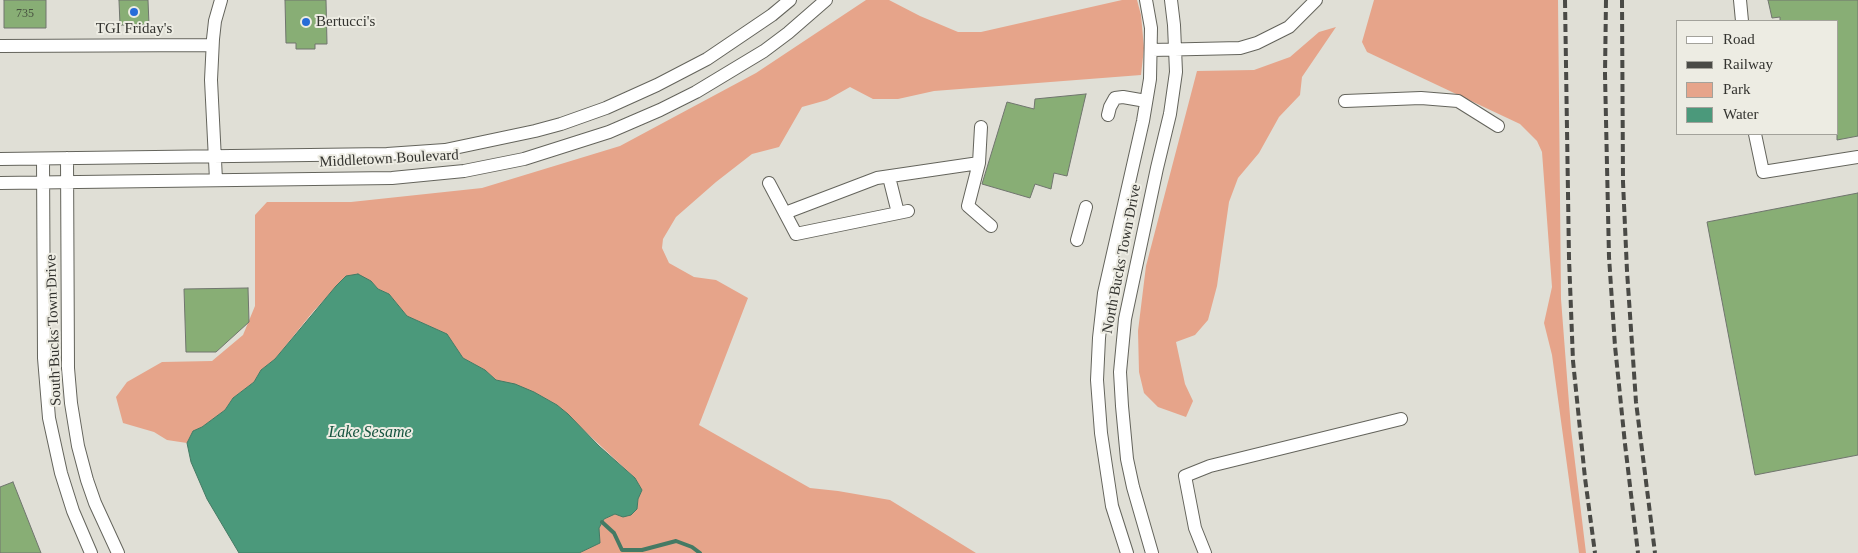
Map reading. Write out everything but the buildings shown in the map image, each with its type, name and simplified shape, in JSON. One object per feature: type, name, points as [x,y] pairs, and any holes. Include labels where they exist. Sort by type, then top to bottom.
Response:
[{"type":"street","points":[[216,180],[211,80],[215,21],[221,0]]},
{"type":"street","name":"Middletown Boulevard","points":[[0,159],[387,154],[454,148],[561,124],[606,108],[657,85],[702,61],[738,39],[790,0]]},
{"type":"street","name":"Middletown Boulevard","points":[[0,183],[324,180],[419,176],[464,171],[524,159],[609,132],[696,92],[764,51],[826,0]]},
{"type":"street","name":"North Bucks Town Drive","points":[[1127,553],[1112,506],[1101,433],[1097,371],[1104,293],[1146,101],[1152,50],[1151,28],[1146,0]]},
{"type":"street","name":"North Bucks Town Drive","points":[[1152,553],[1127,459],[1120,372],[1125,319],[1170,114],[1176,72],[1176,49],[1171,0]]},
{"type":"street","points":[[1740,0],[1742,20]]},
{"type":"street","points":[[1152,50],[1240,48],[1257,43],[1289,27],[1307,3]]},
{"type":"street","points":[[0,46],[212,45]]},
{"type":"street","points":[[1108,115],[1110,107],[1116,98],[1123,97],[1146,101]]},
{"type":"street","points":[[1345,101],[1422,98],[1458,101],[1498,126]]},
{"type":"street","points":[[981,127],[980,163],[968,206],[991,226]]},
{"type":"street","points":[[1755,135],[1763,172],[1858,157]]},
{"type":"street","name":"South Bucks Town Drive","points":[[67,158],[68,368],[71,403],[78,446],[95,503],[118,553]]},
{"type":"street","name":"South Bucks Town Drive","points":[[43,159],[44,358],[49,418],[61,474],[73,511],[91,553]]},
{"type":"street","points":[[785,213],[877,178],[980,163]]},
{"type":"street","points":[[769,183],[796,234],[903,212],[889,177]]},
{"type":"street","points":[[1077,240],[1086,207]]},
{"type":"street","points":[[1205,553],[1195,528],[1185,476],[1210,466],[1401,420]]},
{"type":"green space","points":[[866,0],[889,0],[958,32],[981,32],[1122,0],[1137,0],[1141,15],[1144,48],[1141,75],[934,91],[898,99],[873,99],[850,87],[827,100],[802,107],[779,147],[752,154],[716,182],[676,217],[663,239],[662,248],[669,263],[694,277],[716,280],[748,298],[699,425],[810,488],[890,500],[976,553],[579,553],[600,543],[599,528],[604,519],[615,514],[637,509],[638,499],[642,490],[635,478],[557,405],[534,392],[496,380],[485,370],[463,358],[447,334],[407,316],[389,294],[378,289],[371,281],[346,276],[312,313],[275,359],[261,370],[254,382],[233,398],[225,410],[202,427],[193,431],[187,443],[167,440],[154,432],[123,423],[116,397],[127,382],[162,362],[212,361],[243,335],[255,306],[255,215],[267,202],[351,202],[482,188],[620,146],[756,73]]},
{"type":"green space","points":[[1374,0],[1558,0],[1561,299],[1571,429],[1586,553],[1579,553],[1552,355],[1544,323],[1552,287],[1542,152],[1537,141],[1520,124],[1367,52],[1362,42]]},
{"type":"green space","points":[[1336,27],[1302,77],[1300,95],[1279,117],[1259,153],[1238,178],[1229,202],[1217,286],[1208,320],[1195,335],[1176,342],[1185,384],[1193,401],[1186,417],[1158,407],[1144,393],[1139,372],[1138,331],[1146,266],[1197,71],[1254,70],[1290,57],[1319,32]]},
{"type":"water","name":"Lake Sesame","points":[[358,274],[371,281],[378,289],[389,294],[407,316],[447,334],[463,358],[485,370],[496,380],[515,384],[534,392],[557,405],[568,414],[599,446],[635,478],[642,490],[638,499],[637,509],[631,515],[623,517],[615,514],[604,519],[599,528],[600,543],[579,553],[239,553],[207,499],[191,462],[187,443],[193,431],[202,427],[225,410],[233,398],[254,382],[261,370],[275,359],[346,276]]},
{"type":"waterway","points":[[602,522],[614,533],[622,550],[642,550],[676,541],[692,547],[700,553]]},
{"type":"railway","points":[[1565,0],[1569,258],[1573,361],[1595,553]]},
{"type":"railway","points":[[1606,0],[1605,74],[1609,257],[1615,346],[1638,553]]},
{"type":"railway","points":[[1622,0],[1623,182],[1627,271],[1636,402],[1655,553]]},
{"type":"place","name":"TGI Friday's","points":[[134,12]]},
{"type":"place","name":"Bertucci's","points":[[306,22]]}]
